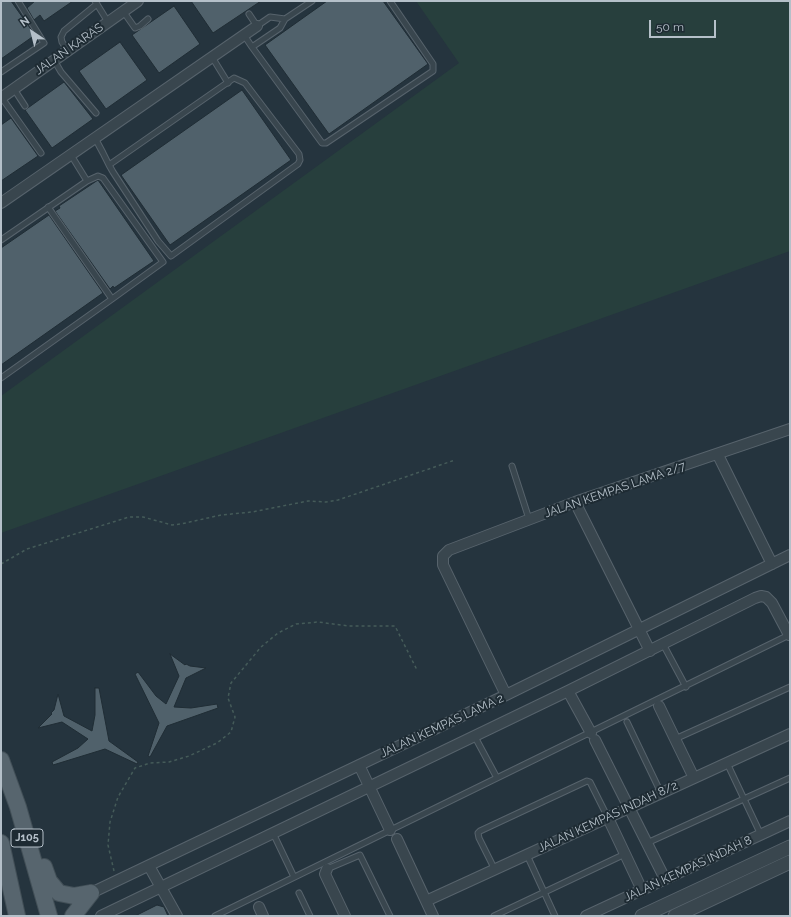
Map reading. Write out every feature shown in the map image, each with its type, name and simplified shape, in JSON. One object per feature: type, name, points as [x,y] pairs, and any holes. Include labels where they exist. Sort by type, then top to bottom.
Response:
[{"type":"main road","name":"J105","points":[[1,760],[18,807],[49,916]]},
{"type":"main road","points":[[18,807],[40,853],[49,881],[54,888],[66,896],[91,892]]},
{"type":"main road","name":"J105","points":[[1,843],[17,916]]},
{"type":"main road","points":[[73,916],[91,892]]},
{"type":"street","name":"JALAN KARAS","points":[[1,98],[138,1]]},
{"type":"street","points":[[1,203],[257,26]]},
{"type":"street","name":"JALAN KEMPAS LAMA 2/7","points":[[506,695],[443,565],[443,556],[449,550],[575,502],[718,455],[790,429]]},
{"type":"street","points":[[718,455],[772,564]]},
{"type":"street","points":[[575,502],[650,651]]},
{"type":"street","name":"JALAN KEMPAS LAMA 2","points":[[91,892],[149,866],[506,695],[790,555]]},
{"type":"street","points":[[101,916],[162,888],[761,596],[766,597],[772,603],[789,635]]},
{"type":"street","points":[[568,691],[593,736],[664,879]]},
{"type":"street","points":[[659,706],[694,778]]},
{"type":"street","name":"JALAN KEMPAS INDAH 8/2","points":[[426,901],[790,734]]},
{"type":"street","points":[[359,765],[433,916]]},
{"type":"street","points":[[608,818],[642,890]]},
{"type":"street","name":"JALAN KEMPAS INDAH 8","points":[[586,916],[790,821]]},
{"type":"street","points":[[642,916],[790,847]]},
{"type":"street","points":[[676,900],[680,915],[790,862]]},
{"type":"street","points":[[149,866],[177,916]]},
{"type":"street","points":[[327,868],[325,874],[345,916]]},
{"type":"lane","points":[[1,72],[44,43],[18,1]]},
{"type":"lane","points":[[252,47],[280,28],[285,19],[312,1]]},
{"type":"lane","points":[[244,35],[322,143],[326,143],[433,71],[433,64],[390,1]]},
{"type":"lane","points":[[68,51],[62,42],[61,37],[64,31],[96,3],[108,22]]},
{"type":"lane","points":[[123,11],[135,28],[140,26],[148,19]]},
{"type":"lane","points":[[249,14],[257,26],[270,17],[285,19]]},
{"type":"lane","points":[[212,57],[228,83]]},
{"type":"lane","points":[[54,60],[61,72],[96,113]]},
{"type":"lane","points":[[1,378],[298,164],[300,160],[299,154],[245,83],[234,78],[109,165]]},
{"type":"lane","points":[[14,89],[25,106]]},
{"type":"lane","points":[[1,98],[41,153]]},
{"type":"lane","points":[[95,138],[109,165],[158,241],[171,256]]},
{"type":"lane","points":[[71,155],[87,181]]},
{"type":"lane","points":[[1,240],[87,181],[98,176],[103,178],[163,262]]},
{"type":"lane","points":[[48,207],[112,299]]},
{"type":"lane","points":[[512,466],[529,519]]},
{"type":"lane","points":[[215,916],[294,877],[394,834],[497,778],[593,736],[686,686],[789,635]]},
{"type":"lane","points":[[663,644],[686,686]]},
{"type":"lane","points":[[675,739],[790,687]]},
{"type":"lane","points":[[627,722],[661,793]]},
{"type":"lane","points":[[475,736],[497,778]]},
{"type":"lane","points":[[728,762],[761,834]]},
{"type":"lane","points":[[647,843],[790,778]]},
{"type":"lane","points":[[495,870],[479,838],[478,833],[480,831],[587,781],[590,782],[608,818]]},
{"type":"lane","points":[[273,833],[294,877]]},
{"type":"lane","points":[[494,916],[625,854]]},
{"type":"lane","points":[[327,868],[360,855],[390,916]]},
{"type":"lane","points":[[527,855],[555,916]]},
{"type":"lane","points":[[299,893],[310,916]]},
{"type":"path","points":[[1,564],[27,549],[129,517],[142,517],[172,525],[221,515],[252,512],[308,501],[326,502],[338,500],[454,460]]},
{"type":"path","points":[[116,881],[108,845],[110,822],[118,797],[126,780],[135,768],[150,763],[169,762],[189,756],[217,743],[231,732],[235,717],[228,698],[231,683],[261,647],[278,633],[296,624],[318,622],[349,626],[396,626],[417,670]]},
{"type":"green space","points":[[416,1],[790,1],[790,251],[1,533],[1,396],[459,63]]},
{"type":"building","points":[[1,1],[11,1],[35,35],[1,59]]},
{"type":"building","points":[[35,1],[73,1],[44,21],[40,15],[34,20],[27,8]]},
{"type":"building","points":[[191,1],[261,1],[213,33]]},
{"type":"building","points":[[327,1],[383,1],[428,64],[329,134],[265,45]]},
{"type":"building","points":[[174,6],[200,44],[159,73],[132,35]]},
{"type":"building","points":[[120,42],[147,80],[106,109],[79,71]]},
{"type":"building","points":[[64,82],[93,119],[52,148],[25,110]]},
{"type":"building","points":[[242,90],[291,160],[170,245],[121,175]]},
{"type":"building","points":[[11,118],[38,156],[1,181],[1,125]]},
{"type":"building","points":[[98,180],[154,261],[114,288],[113,286],[110,289],[55,211],[60,208],[59,206]]},
{"type":"building","points":[[49,215],[103,293],[1,365],[1,248]]},
{"type":"building","points":[[170,654],[185,665],[206,668],[186,678],[174,707],[191,708],[217,704],[218,708],[167,726],[150,757],[148,756],[159,723],[135,674],[138,672],[156,696],[166,704],[179,676]]},
{"type":"building","points":[[95,688],[99,688],[109,741],[138,762],[137,764],[105,749],[53,765],[52,762],[78,748],[88,739],[62,722],[38,728],[52,714],[51,713],[54,710],[58,694],[64,716],[92,731],[95,715]]},
{"type":"building","points":[[157,905],[164,907],[168,916],[135,916]]}]
